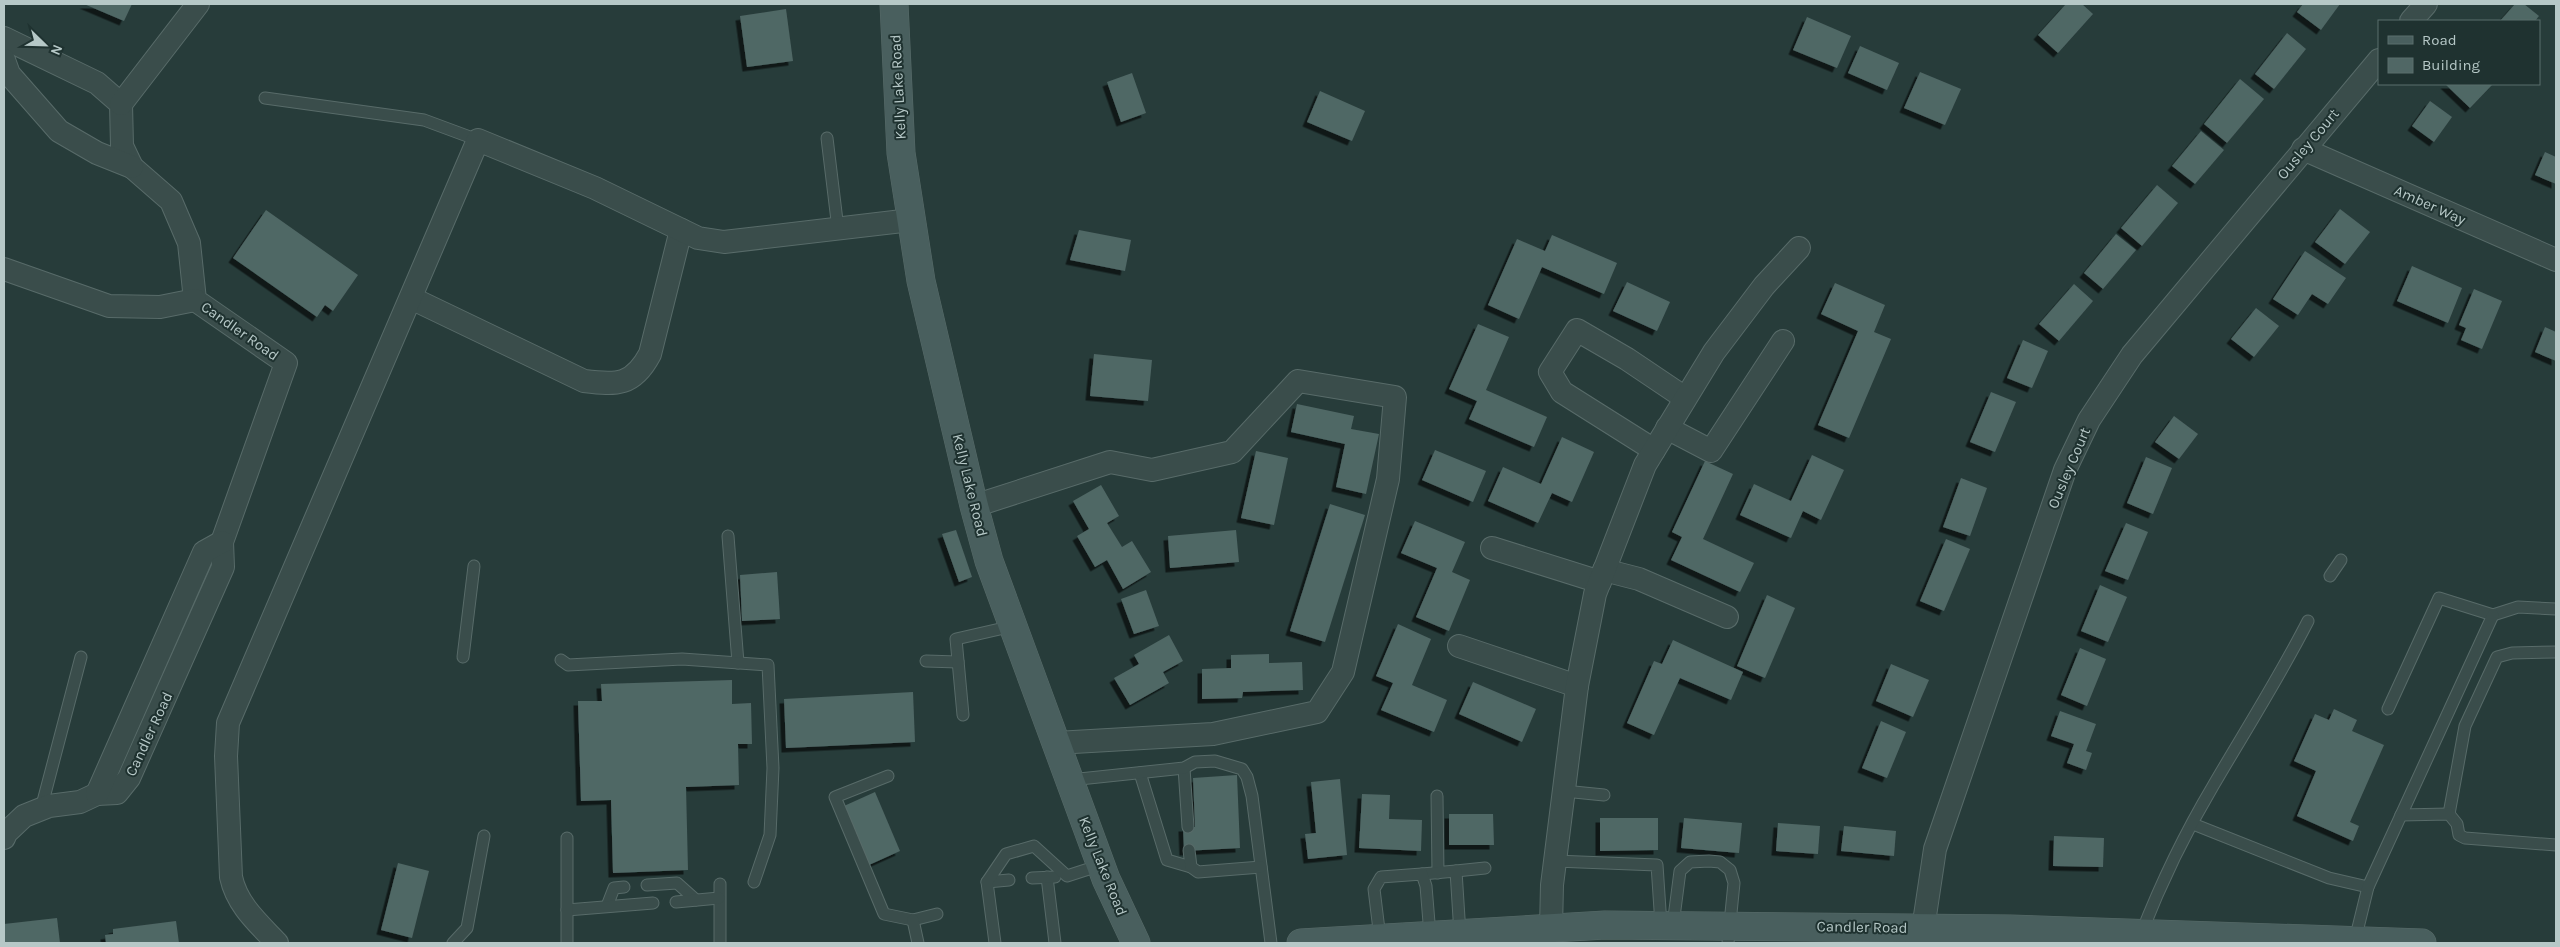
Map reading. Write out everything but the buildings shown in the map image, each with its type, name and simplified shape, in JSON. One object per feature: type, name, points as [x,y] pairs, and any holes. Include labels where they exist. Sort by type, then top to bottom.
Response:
[{"type":"main road","name":"Kelly Lake Road","points":[[894,4],[901,153],[920,280],[974,506],[989,561],[1101,865],[1136,943]]},
{"type":"main road","name":"Candler Road","points":[[1314,943],[1460,934],[1514,937],[1551,928],[1604,925],[1667,925],[1728,934],[1811,935],[1923,929],[2133,937],[2355,940],[2422,943]]},
{"type":"street","points":[[4,38],[97,83],[121,104],[198,4]]},
{"type":"street","points":[[2412,20],[2426,4]]},
{"type":"street","points":[[4,60],[9,74],[59,131],[97,153],[132,167]]},
{"type":"street","name":"Ousley Court","points":[[1923,929],[1935,849],[2065,470],[2089,420],[2132,355],[2378,61]]},
{"type":"street","name":"Candler Road","points":[[4,838],[6,833],[24,816],[49,806],[80,802],[97,794],[117,793],[129,778],[223,566],[222,542],[286,363],[195,300],[189,243],[171,201],[132,167],[122,146],[121,104]]},
{"type":"street","points":[[277,943],[244,907],[234,892],[226,756],[228,723],[478,140],[595,188],[698,238],[724,242],[911,220]]},
{"type":"street","name":"Amber Way","points":[[2303,149],[2556,260]]},
{"type":"street","points":[[411,298],[584,381],[607,384],[623,382],[642,368],[650,354],[681,230]]},
{"type":"street","points":[[1551,928],[1555,861],[1577,686],[1595,594],[1645,465],[1714,352],[1764,286],[1799,248]]},
{"type":"street","points":[[4,269],[109,306],[160,308],[195,300]]},
{"type":"street","points":[[1654,450],[1562,392],[1550,372],[1577,330],[1627,359],[1685,398]]},
{"type":"street","points":[[1667,428],[1711,451],[1783,341]]},
{"type":"street","points":[[974,506],[1110,462],[1152,470],[1232,452],[1298,381],[1395,397],[1388,479],[1343,672],[1317,712],[1213,734],[1056,743]]},
{"type":"street","points":[[1492,548],[1602,576],[1639,579],[1727,617]]},
{"type":"street","points":[[1459,646],[1577,686]]},
{"type":"lane","points":[[265,98],[424,120],[478,140]]},
{"type":"lane","points":[[828,138],[838,229]]},
{"type":"lane","points":[[728,536],[738,663]]},
{"type":"lane","points":[[2330,576],[2341,560]]},
{"type":"lane","points":[[463,657],[474,566]]},
{"type":"lane","points":[[2388,709],[2439,598],[2493,615],[2518,607],[2556,609]]},
{"type":"lane","points":[[2355,940],[2368,888],[2493,615]]},
{"type":"lane","points":[[2133,937],[2211,788],[2285,666],[2308,621]]},
{"type":"lane","points":[[963,715],[956,639],[1013,626]]},
{"type":"lane","points":[[2448,814],[2465,726],[2497,657],[2512,653],[2556,652]]},
{"type":"lane","points":[[41,809],[81,657]]},
{"type":"lane","points":[[561,660],[568,665],[682,659],[768,665],[773,768],[770,835],[754,882]]},
{"type":"lane","points":[[926,661],[958,662]]},
{"type":"lane","points":[[1070,780],[1184,768],[1195,762],[1215,761],[1242,769],[1247,777],[1252,796],[1271,943]]},
{"type":"lane","points":[[1184,768],[1188,827]]},
{"type":"lane","points":[[1140,773],[1167,860],[1191,867],[1198,872],[1262,867]]},
{"type":"lane","points":[[888,776],[835,796],[884,914],[913,920],[937,914]]},
{"type":"lane","points":[[1564,791],[1604,795]]},
{"type":"lane","points":[[1437,796],[1438,873]]},
{"type":"lane","points":[[2401,815],[2448,814],[2457,824],[2459,834],[2466,838],[2556,845]]},
{"type":"lane","points":[[2193,824],[2328,878],[2368,888]]},
{"type":"lane","points":[[452,943],[466,928],[484,836]]},
{"type":"lane","points":[[567,838],[567,943]]},
{"type":"lane","points":[[995,943],[987,882],[1006,854],[1034,846],[1067,876]]},
{"type":"lane","points":[[1189,850],[1191,867]]},
{"type":"lane","points":[[1555,861],[1657,865],[1667,925]]},
{"type":"lane","points":[[1667,925],[1680,871],[1690,862],[1720,862],[1730,870],[1734,883],[1728,934]]},
{"type":"lane","points":[[1032,878],[1067,876],[1101,865]]},
{"type":"lane","points":[[1380,938],[1374,889],[1381,877],[1485,868]]},
{"type":"lane","points":[[1456,871],[1460,934]]},
{"type":"lane","points":[[1422,874],[1426,886],[1430,935]]},
{"type":"lane","points":[[1047,877],[1055,943]]},
{"type":"lane","points":[[987,882],[1009,880]]},
{"type":"lane","points":[[647,885],[677,883],[696,900]]},
{"type":"lane","points":[[720,884],[720,943]]},
{"type":"lane","points":[[607,906],[614,888],[624,887]]},
{"type":"lane","points":[[676,902],[719,898]]},
{"type":"lane","points":[[567,910],[652,903]]},
{"type":"lane","points":[[913,920],[918,943]]}]
